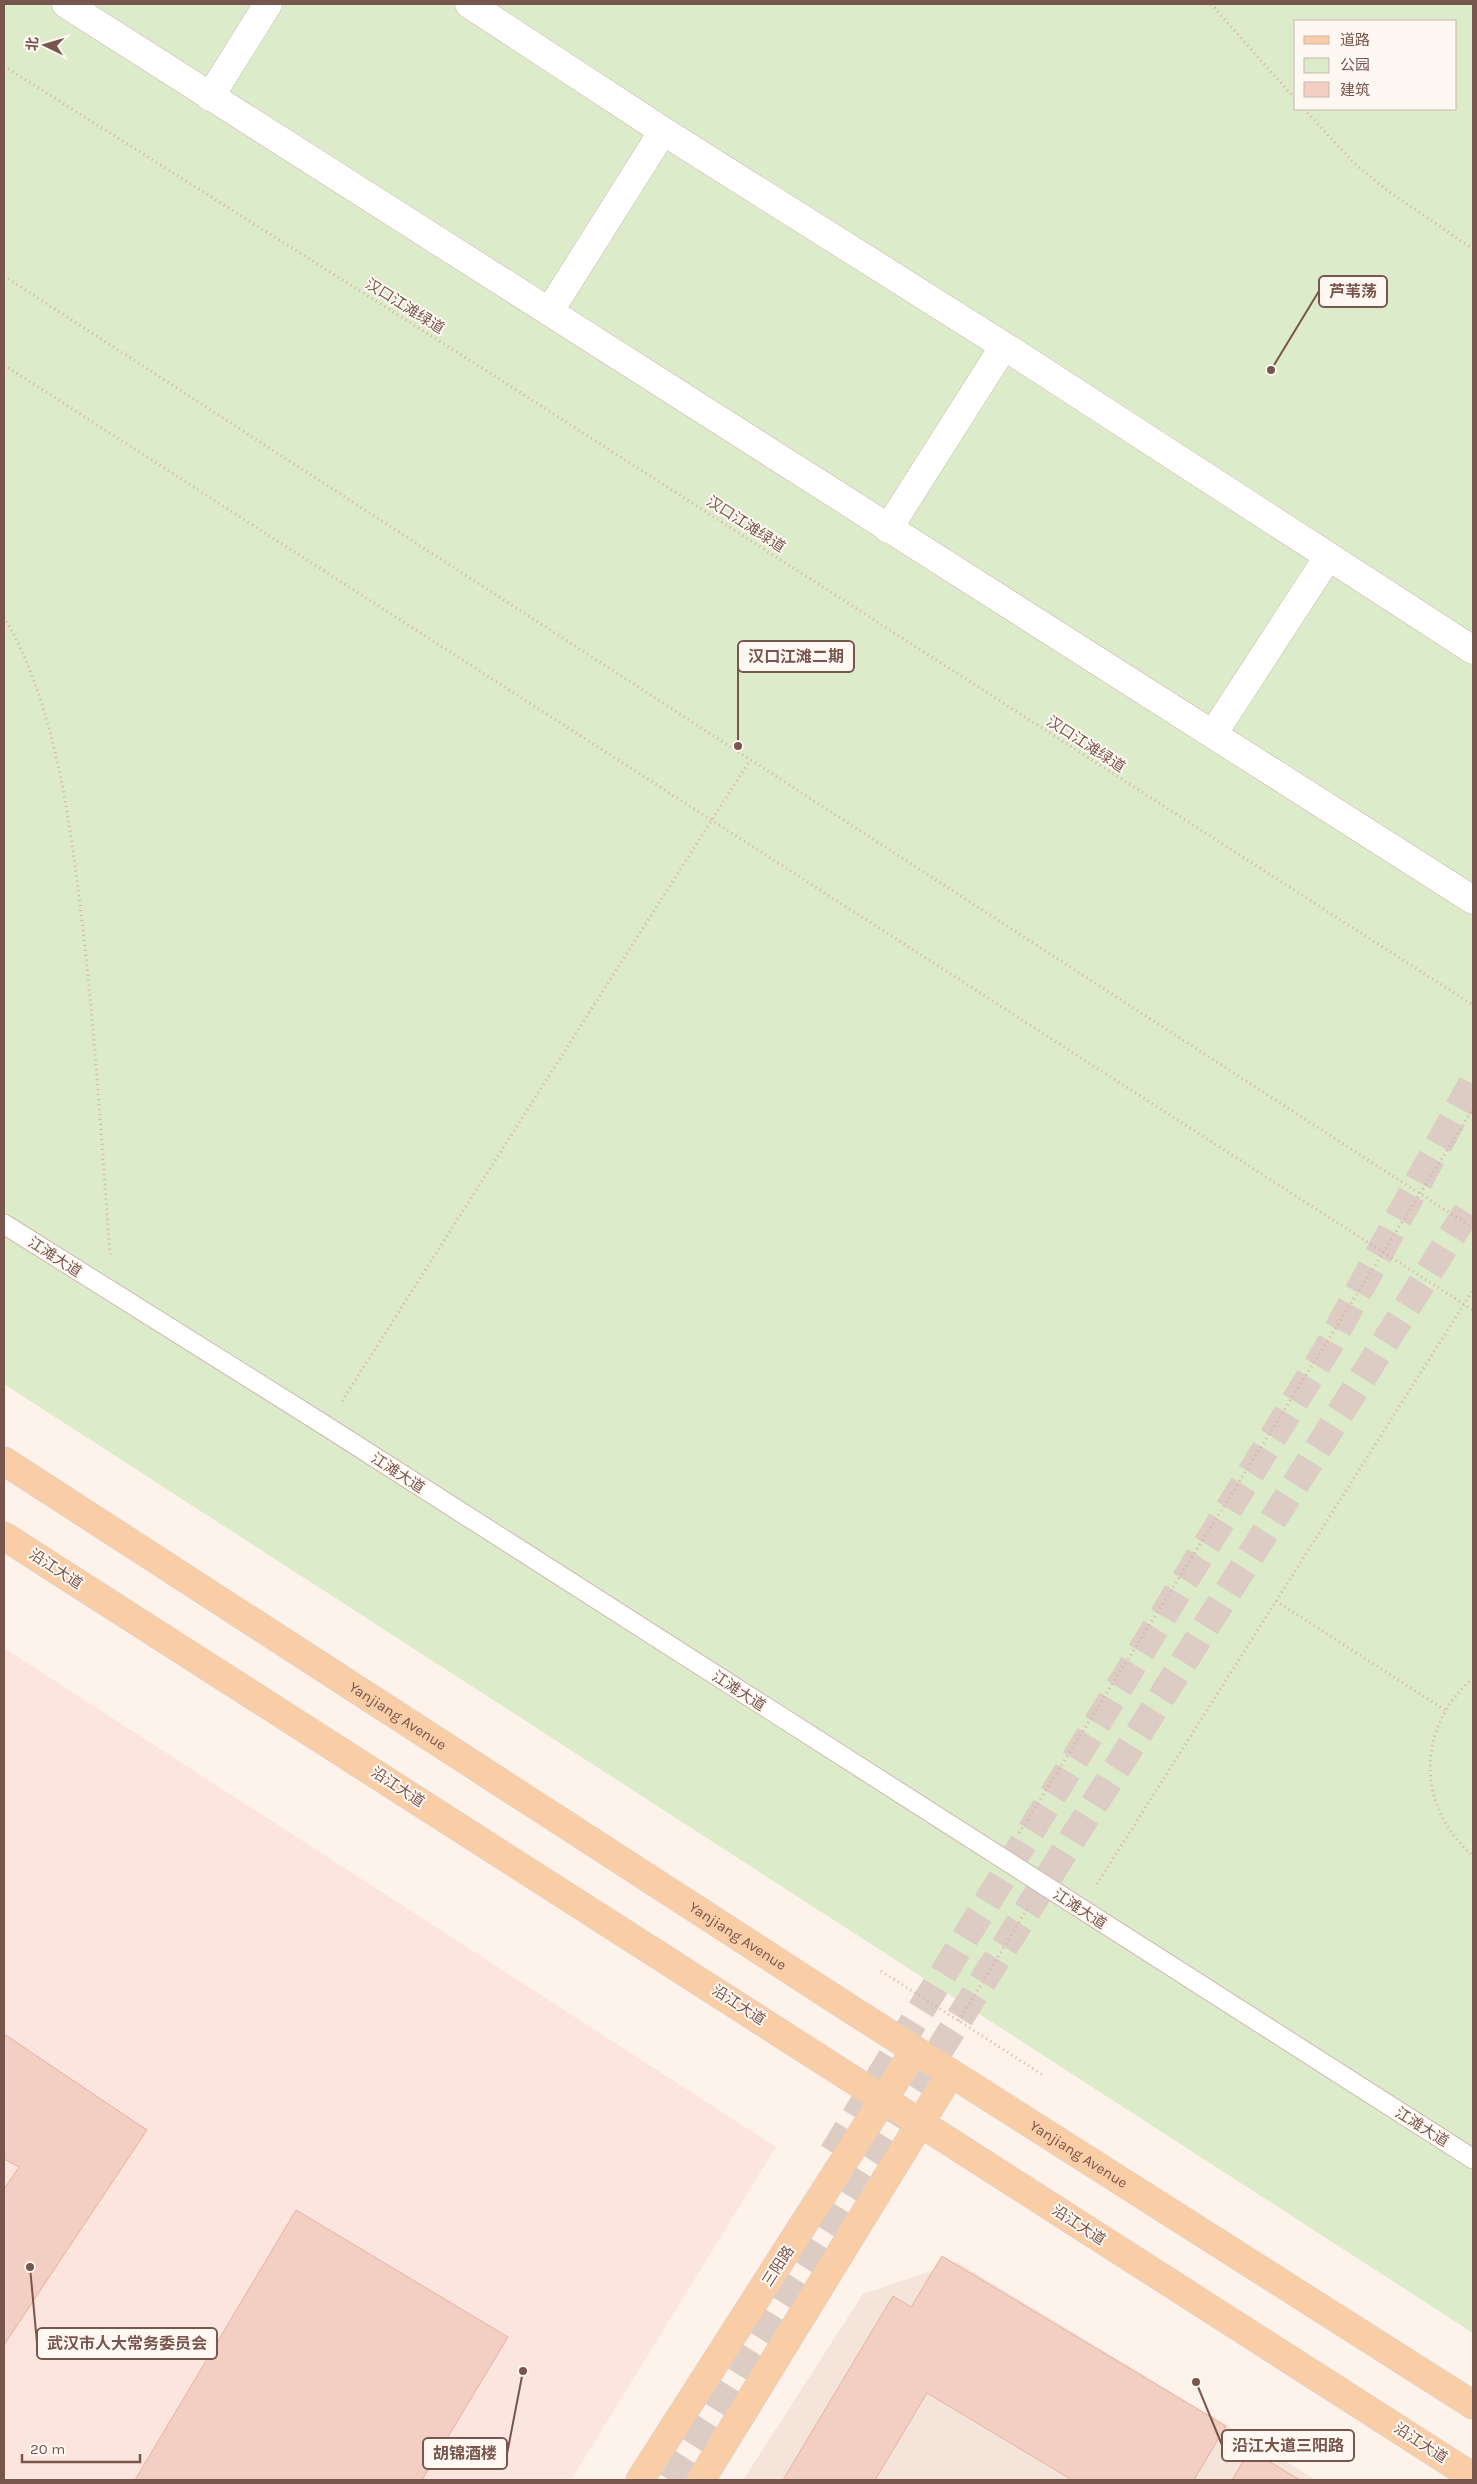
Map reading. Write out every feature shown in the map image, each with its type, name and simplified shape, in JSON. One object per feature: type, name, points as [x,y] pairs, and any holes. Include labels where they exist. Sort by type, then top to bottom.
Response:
[{"type":"main road","name":"Yanjiang Avenue","points":[[4,1461],[951,2073],[1473,2406]]},
{"type":"main road","name":"沿江大道","points":[[4,1536],[825,2060],[884,2100],[1473,2477]]},
{"type":"main road","name":"三阳路","points":[[640,2480],[916,2050]]},
{"type":"main road","points":[[700,2480],[951,2073]]},
{"type":"street","points":[[66,4],[1473,900]]},
{"type":"street","points":[[210,97],[268,4]]},
{"type":"street","points":[[470,4],[663,131],[1004,346],[1473,650]]},
{"type":"street","points":[[549,312],[663,131]]},
{"type":"street","points":[[888,529],[1004,346]]},
{"type":"street","points":[[1213,734],[1328,557]]},
{"type":"lane","name":"江滩大道","points":[[4,1224],[326,1426],[1473,2159]]},
{"type":"path","points":[[1211,4],[1254,55],[1294,98]]},
{"type":"path","name":"汉口江滩绿道","points":[[4,66],[510,386],[1473,1005]]},
{"type":"path","points":[[1305,110],[1354,164],[1385,189],[1473,249]]},
{"type":"path","points":[[4,276],[1473,1228]]},
{"type":"path","points":[[4,365],[1473,1310]]},
{"type":"path","points":[[4,617],[35,686],[60,775],[73,848],[85,943],[96,1062],[113,1294]]},
{"type":"path","points":[[326,1426],[750,760]]},
{"type":"path","points":[[1002,1859],[1473,1109]]},
{"type":"path","points":[[1081,1910],[1473,1290]]},
{"type":"path","points":[[1276,1601],[1445,1710]]},
{"type":"path","points":[[1473,1678],[1460,1689],[1445,1710],[1437,1728],[1431,1750],[1430,1772],[1433,1795],[1441,1816],[1455,1837],[1473,1856]]},
{"type":"path","points":[[959,2021],[1042,1885]]},
{"type":"path","points":[[881,1971],[1043,2075]]},
{"type":"shaded area","points":[[4,1648],[776,2147],[571,2480],[4,2480]]},
{"type":"shaded area","points":[[957,2262],[1316,2480],[743,2480],[863,2294]]},
{"type":"green space","points":[[4,4],[1473,4],[1473,2333],[4,1384]]},
{"type":"building","points":[[4,2034],[147,2130],[4,2345],[4,2189],[19,2167],[4,2159]]},
{"type":"building","points":[[296,2210],[508,2337],[422,2480],[135,2480]]},
{"type":"building","points":[[942,2256],[1226,2426],[1194,2480],[1072,2480],[927,2393],[875,2480],[783,2480],[893,2296],[911,2307]]},
{"type":"building","points":[[1250,2450],[1300,2480],[1232,2480]]},
{"type":"tunnel","points":[[833,2153],[1327,1349],[1473,1082]]},
{"type":"tunnel","points":[[669,2480],[1473,1202]]},
{"type":"place","name":"芦苇荡","points":[[1271,370]]},
{"type":"place","name":"汉口江滩二期","points":[[738,746]]},
{"type":"place","name":"武汉市人大常务委员会","points":[[30,2267]]},
{"type":"place","name":"胡锦酒楼","points":[[523,2371]]},
{"type":"place","name":"沿江大道三阳路","points":[[1196,2382]]}]
